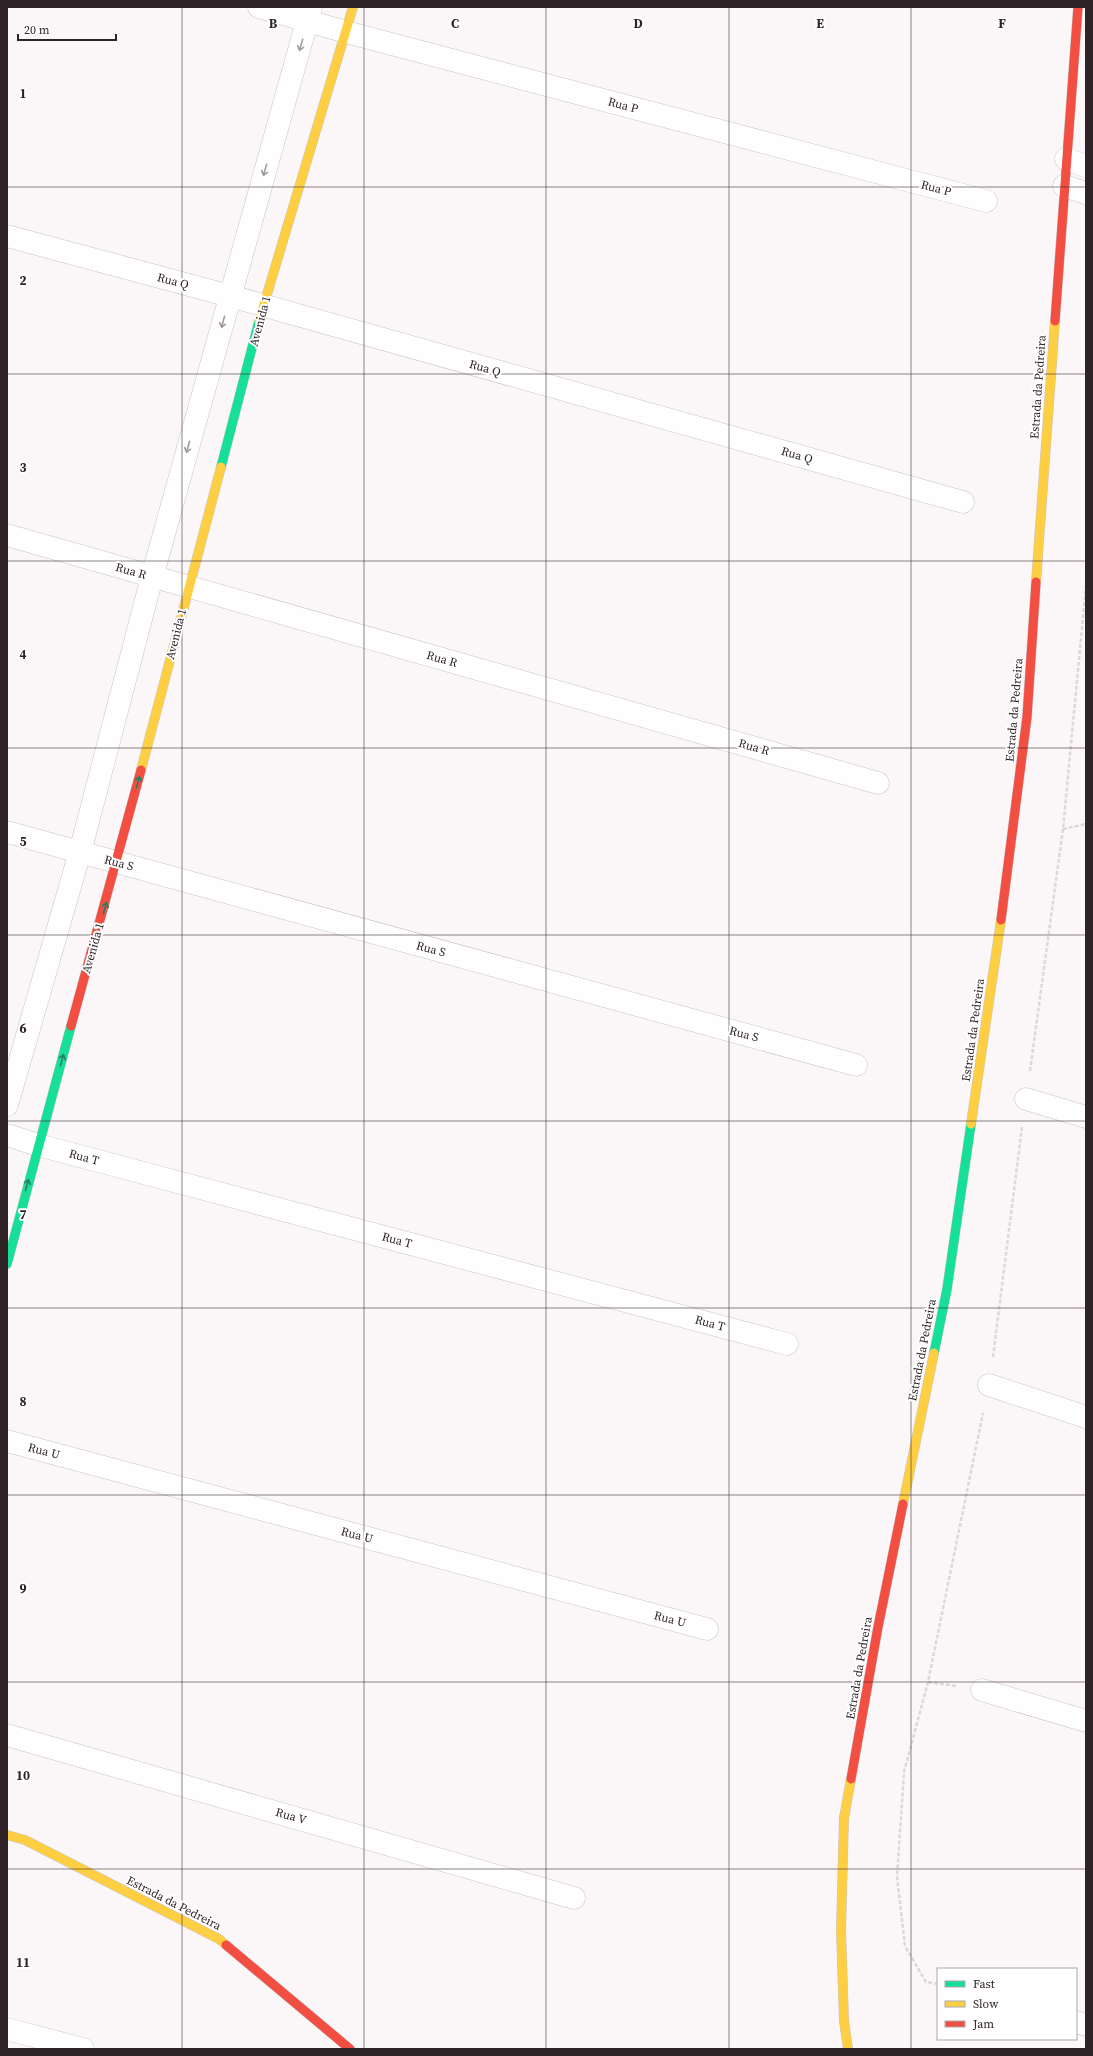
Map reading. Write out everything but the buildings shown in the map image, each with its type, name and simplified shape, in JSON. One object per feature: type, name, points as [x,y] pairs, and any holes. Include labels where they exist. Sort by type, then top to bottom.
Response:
[{"type":"street","name":"Rua P","points":[[259,7],[309,14],[346,32],[986,201]]},
{"type":"street","name":"Avenida 1","points":[[7,1264],[38,1145],[117,863],[188,586],[263,306],[353,7]]},
{"type":"street","name":"Estrada da Pedreira","points":[[848,2049],[844,2021],[841,1930],[844,1818],[878,1627],[947,1289],[1000,931],[1027,717],[1064,186],[1076,162],[1078,7]]},
{"type":"street","points":[[7,1105],[80,852],[152,577],[309,14]]},
{"type":"street","points":[[1064,186],[1086,194]]},
{"type":"street","name":"Rua Q","points":[[7,236],[230,296],[963,502]]},
{"type":"street","name":"Rua R","points":[[7,535],[878,783]]},
{"type":"street","name":"Rua S","points":[[7,832],[856,1065]]},
{"type":"street","points":[[1026,1099],[1086,1117]]},
{"type":"street","name":"Rua T","points":[[7,1135],[38,1145],[787,1344]]},
{"type":"street","points":[[989,1385],[1086,1416]]},
{"type":"street","name":"Rua U","points":[[7,1441],[707,1629]]},
{"type":"street","points":[[982,1690],[1086,1721]]},
{"type":"street","name":"Rua V","points":[[7,1734],[574,1898]]},
{"type":"street","name":"Estrada da Pedreira","points":[[7,1836],[25,1840],[219,1939],[350,2049]]},
{"type":"street","points":[[7,2029],[83,2049]]},
{"type":"path","points":[[937,1984],[926,1982],[905,1946],[897,1877],[904,1772],[928,1682],[989,1385],[1063,829],[1086,585]]},
{"type":"path","points":[[1063,829],[1086,824]]},
{"type":"traffic: fast","points":[[221,467],[259,321]]},
{"type":"traffic: fast","points":[[7,1264],[71,1026]]},
{"type":"traffic: fast","points":[[934,1353],[947,1289],[971,1124]]},
{"type":"traffic: slow","points":[[259,321],[353,7]]},
{"type":"traffic: slow","points":[[1036,582],[1055,321]]},
{"type":"traffic: slow","points":[[141,770],[221,467]]},
{"type":"traffic: slow","points":[[971,1124],[1001,920]]},
{"type":"traffic: slow","points":[[903,1504],[934,1353]]},
{"type":"traffic: slow","points":[[848,2049],[844,2021],[841,1930],[844,1818],[851,1779]]},
{"type":"traffic: slow","points":[[7,1835],[25,1840],[219,1939],[226,1945]]},
{"type":"traffic: jam","points":[[1055,321],[1078,7]]},
{"type":"traffic: jam","points":[[1001,920],[1027,717],[1036,582]]},
{"type":"traffic: jam","points":[[71,1026],[141,770]]},
{"type":"traffic: jam","points":[[851,1779],[878,1627],[903,1504]]},
{"type":"traffic: jam","points":[[226,1945],[350,2049]]}]
